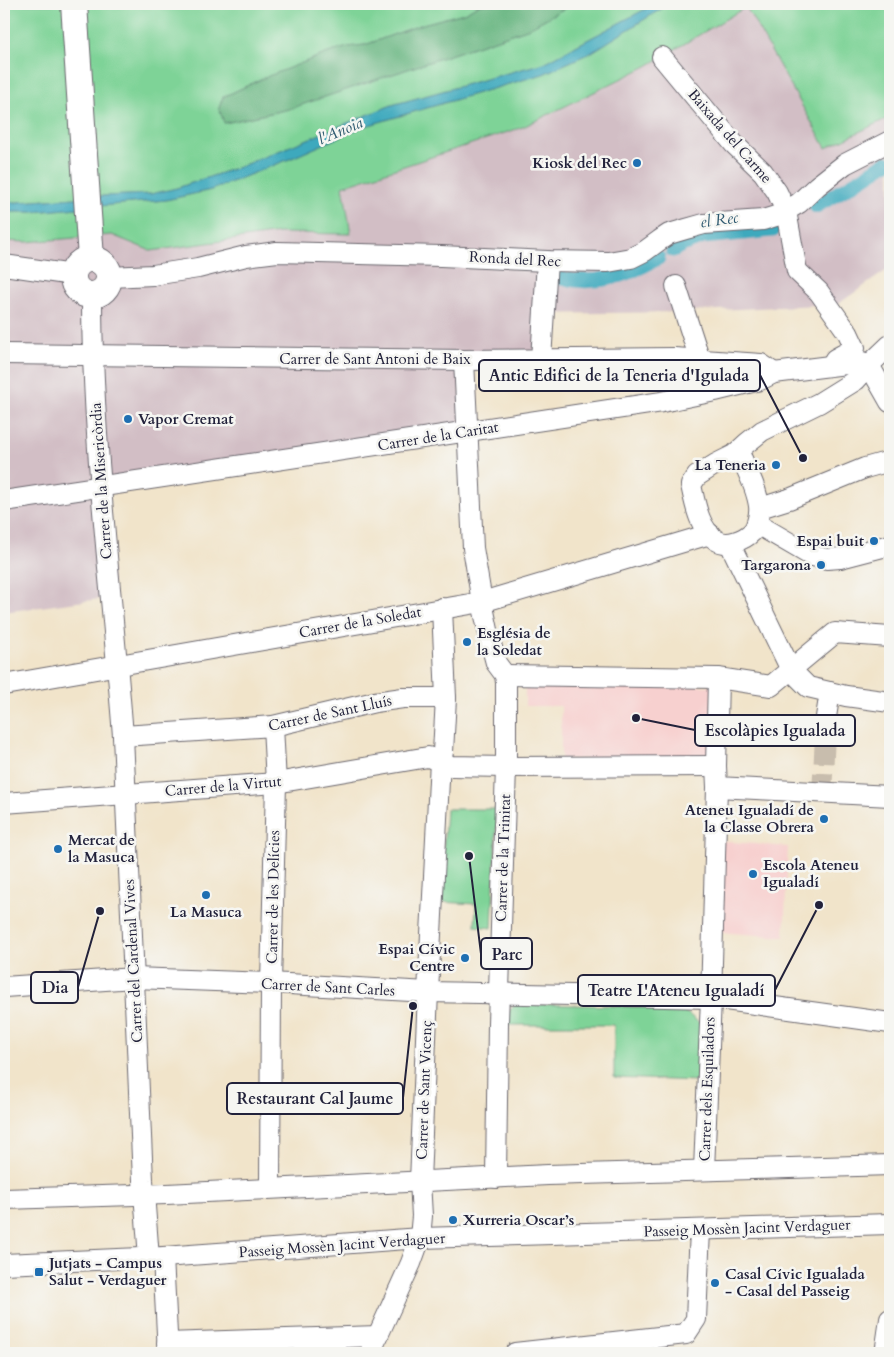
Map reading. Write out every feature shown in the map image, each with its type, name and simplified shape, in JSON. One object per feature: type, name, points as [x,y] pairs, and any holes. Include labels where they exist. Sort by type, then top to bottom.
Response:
[{"type":"main road","points":[[74,4],[85,259],[73,280],[78,290],[92,296],[104,290],[110,277],[104,264],[96,260],[85,259]]},
{"type":"street","name":"Baixada del Carme","points":[[662,57],[734,144],[763,172],[777,192],[786,212],[796,271],[819,292],[848,333],[855,348],[835,359],[830,366]]},
{"type":"street","name":"Ronda del Rec","points":[[110,277],[153,275],[198,268],[246,256],[276,252],[547,261],[608,262],[631,258],[645,251],[669,234],[719,222],[772,218],[786,212],[845,164],[890,141]]},
{"type":"street","points":[[4,265],[85,259]]},
{"type":"street","points":[[542,360],[547,261]]},
{"type":"street","points":[[676,286],[715,391]]},
{"type":"street","name":"Carrer de la Misericòrdia","points":[[92,296],[92,356],[100,488],[118,665]]},
{"type":"street","points":[[734,455],[742,459],[753,485],[758,516],[752,532],[746,537],[730,544],[717,541],[704,526],[699,516],[691,485],[697,476],[734,455],[762,431],[819,403],[856,380],[890,345]]},
{"type":"street","name":"Carrer de Sant Antoni de Baix","points":[[4,354],[464,360],[674,358],[761,364],[774,373]]},
{"type":"street","name":"Carrer de la Trinitat","points":[[464,360],[473,548],[482,602],[496,663],[505,675],[506,767],[499,993],[496,1178]]},
{"type":"street","name":"Carrer de la Caritat","points":[[4,501],[662,402],[760,380],[774,373],[862,362],[869,365]]},
{"type":"street","points":[[869,365],[890,402]]},
{"type":"street","points":[[758,516],[789,499],[865,468],[890,461]]},
{"type":"street","points":[[758,516],[812,556],[827,559],[840,558],[890,546]]},
{"type":"street","name":"Carrer de la Soledat","points":[[4,684],[482,602],[710,534]]},
{"type":"street","points":[[730,544],[791,670],[808,687],[846,696],[890,702]]},
{"type":"street","name":"Carrer de Sant Vicenç","points":[[374,1344],[411,1263],[420,1238],[422,1216],[420,1181],[428,992],[440,761],[443,752],[446,698],[442,608]]},
{"type":"street","points":[[505,675],[718,678],[771,686],[835,633],[890,637]]},
{"type":"street","name":"Carrer del Cardenal Vives","points":[[118,665],[126,794],[144,1194],[156,1258],[168,1348]]},
{"type":"street","name":"Carrer dels Esquiladors","points":[[704,1170],[711,998],[718,678]]},
{"type":"street","points":[[826,717],[830,692]]},
{"type":"street","name":"Carrer de Sant Lluís","points":[[123,736],[273,726],[375,702],[404,698],[446,698]]},
{"type":"street","name":"Carrer de les Delícies","points":[[270,1188],[271,983],[276,783],[273,726]]},
{"type":"street","name":"Carrer de la Virtut","points":[[4,803],[276,783],[428,757],[451,766],[716,766]]},
{"type":"street","points":[[717,787],[890,796]]},
{"type":"street","name":"Carrer de Sant Carles","points":[[4,988],[134,978],[271,983],[428,992],[711,998],[890,1023]]},
{"type":"street","points":[[4,1198],[144,1194],[548,1175],[890,1165]]},
{"type":"street","name":"Passeig Mossèn Jacint Verdaguer","points":[[4,1264],[156,1258],[420,1238],[890,1224]]},
{"type":"street","points":[[515,1353],[686,1334],[696,1320],[700,1230]]},
{"type":"street","points":[[885,1353],[890,1319]]},
{"type":"street","points":[[168,1348],[374,1344]]},
{"type":"shaded area","points":[[746,7],[825,147],[890,117],[890,268],[838,304],[679,312],[535,314],[537,357],[459,370],[463,428],[103,483],[114,597],[4,612],[4,241],[26,242],[112,235],[152,251],[279,233],[351,234],[343,186],[523,127],[647,66]]},
{"type":"shaded area","points":[[525,682],[712,686],[710,760],[561,759],[561,706],[525,706]]},
{"type":"shaded area","name":"Escola Ateneu Igualadí","points":[[721,841],[788,847],[784,937],[718,932]]},
{"type":"green space","points":[[4,4],[480,4],[464,13],[423,24],[365,45],[348,47],[317,57],[255,82],[223,97],[219,108],[225,123],[289,109],[527,29],[572,4],[655,4],[544,63],[392,105],[239,167],[177,188],[151,194],[4,203]]},
{"type":"green space","points":[[480,4],[572,4],[527,29],[289,109],[224,123],[219,108],[223,97],[266,77],[328,53],[348,47],[365,45],[423,24],[464,13]]},
{"type":"green space","points":[[669,4],[890,4],[890,117],[826,148],[746,7],[647,66],[523,127],[343,186],[351,234],[279,233],[151,251],[112,235],[26,242],[4,241],[4,212],[33,212],[166,200],[211,190],[292,158],[362,127],[543,74],[592,52]]},
{"type":"green space","points":[[708,361],[774,373],[715,391]]},
{"type":"green space","points":[[446,809],[497,809],[492,928],[475,926],[476,904],[440,902]]},
{"type":"green space","points":[[516,1004],[679,1007],[701,1024],[697,1081],[614,1078],[614,1025],[507,1025],[507,1013]]},
{"type":"water","name":"l'Anoia","points":[[655,4],[669,4],[592,52],[543,74],[362,127],[292,158],[211,190],[166,200],[33,212],[4,212],[4,203],[151,194],[177,188],[239,167],[392,105],[544,63]]},
{"type":"waterway","name":"el Rec","points":[[816,206],[886,163]]},
{"type":"waterway","name":"el Rec","points":[[673,250],[703,237],[773,230]]},
{"type":"waterway","name":"el Rec","points":[[561,278],[587,281],[611,278],[634,270],[658,258]]},
{"type":"tunnel","points":[[822,793],[826,717]]},
{"type":"place","name":"Kiosk del Rec","points":[[637,163]]},
{"type":"place","name":"Vapor Cremat","points":[[128,419]]},
{"type":"place","name":"Antic Edifici de la Teneria d'Igulada","points":[[803,458]]},
{"type":"place","name":"La Teneria","points":[[776,465]]},
{"type":"place","name":"Espai buit","points":[[874,541]]},
{"type":"place","name":"Targarona","points":[[821,565]]},
{"type":"place","name":"Església de la Soledat","points":[[467,642]]},
{"type":"place","name":"Escolàpies Igualada","points":[[636,718]]},
{"type":"place","name":"Ateneu Igualadí de la Classe Obrera","points":[[824,819]]},
{"type":"place","name":"Mercat de la Masuca","points":[[58,849]]},
{"type":"place","name":"Parc","points":[[469,856]]},
{"type":"place","name":"Escola Ateneu Igualadí","points":[[753,874]]},
{"type":"place","name":"La Masuca","points":[[206,895]]},
{"type":"place","name":"Teatre L'Ateneu Igualadí","points":[[819,905]]},
{"type":"place","name":"Dia","points":[[100,911]]},
{"type":"place","name":"Espai Cívic Centre","points":[[465,958]]},
{"type":"place","name":"Restaurant Cal Jaume","points":[[413,1006]]},
{"type":"place","name":"Xurreria Oscar’s","points":[[453,1220]]},
{"type":"place","name":"Jutjats - Campus Salut - Verdaguer","points":[[39,1272]]},
{"type":"place","name":"Casal Cívic Igualada - Casal del Passeig","points":[[715,1283]]}]
